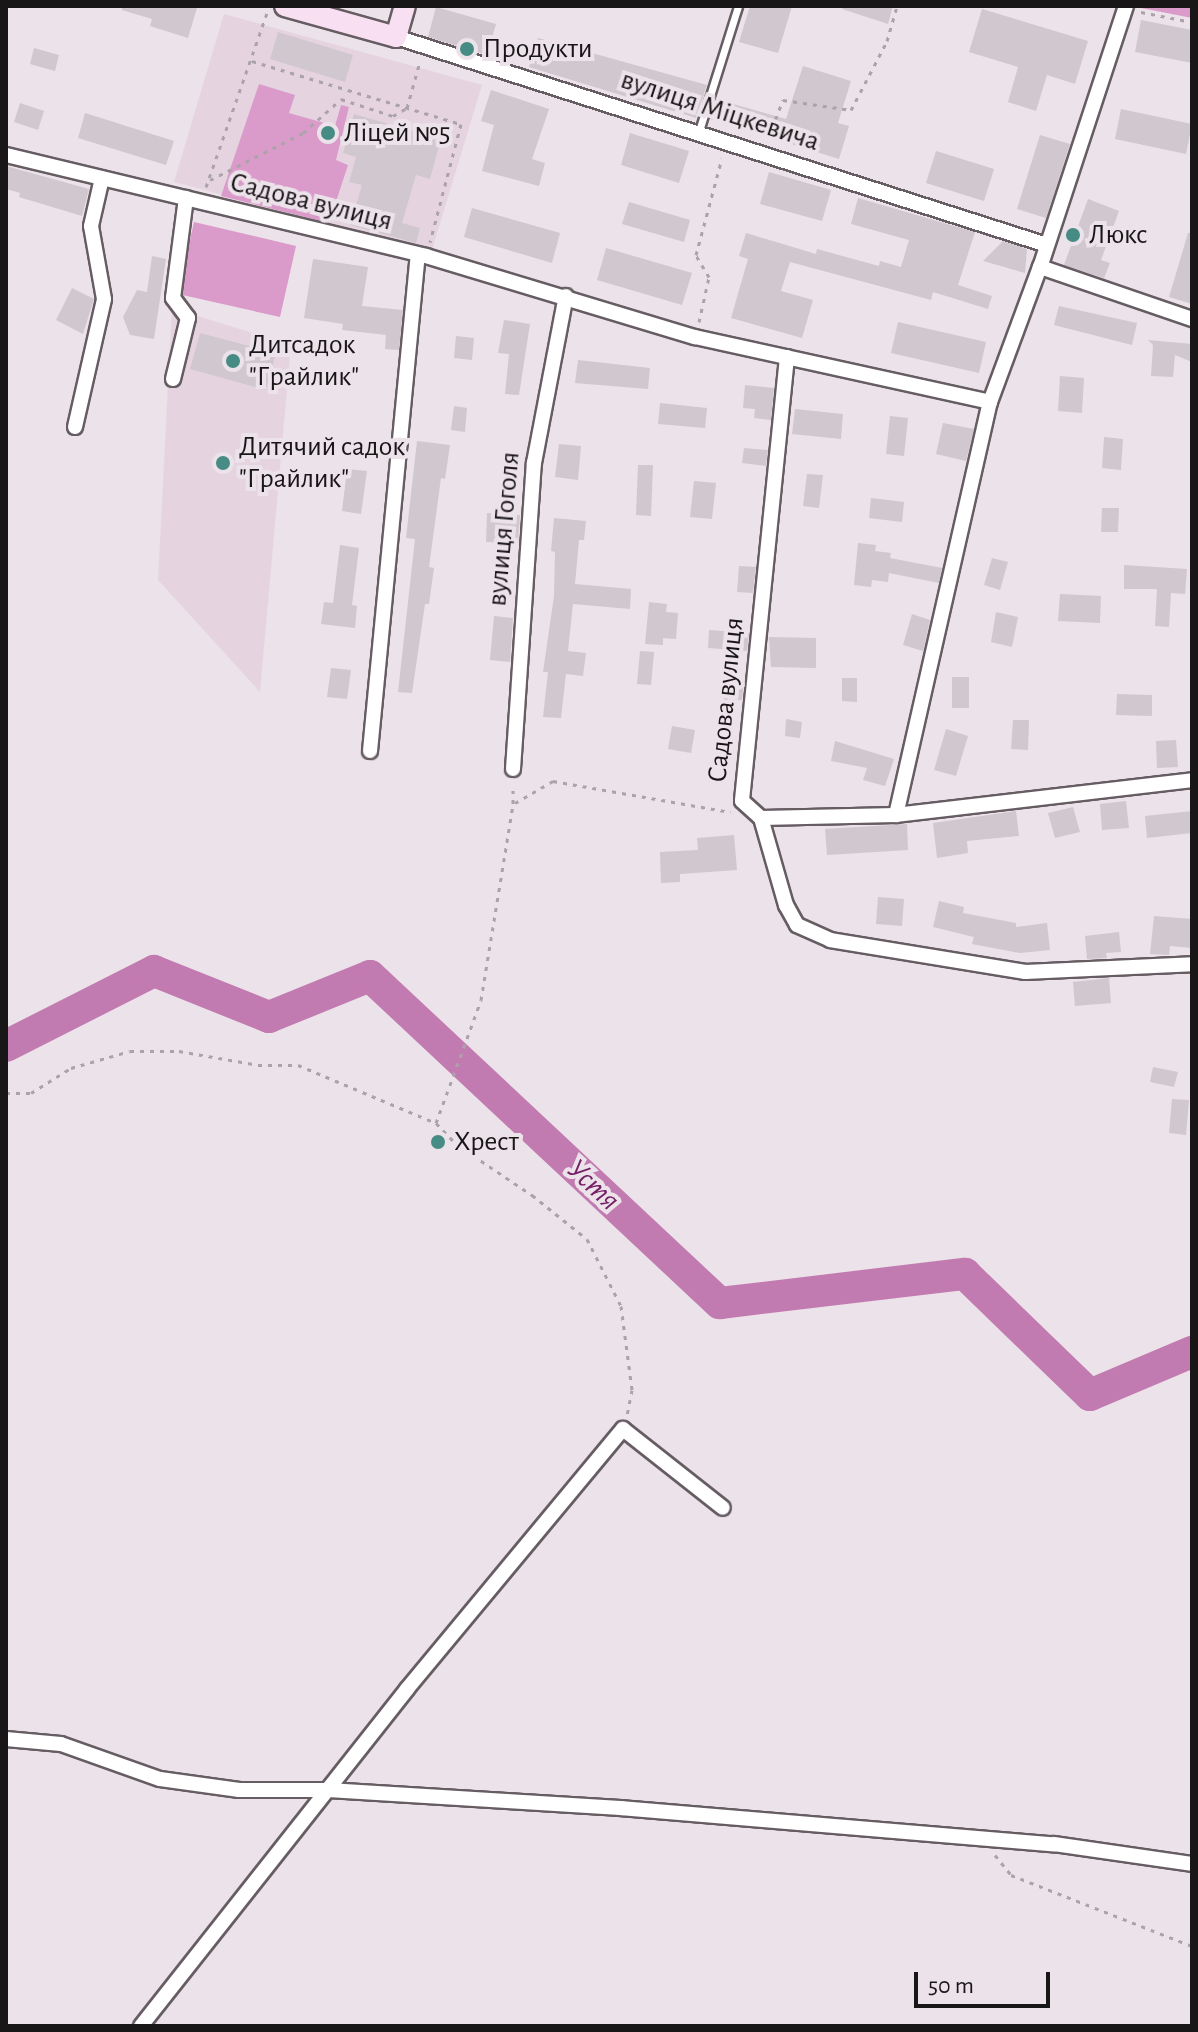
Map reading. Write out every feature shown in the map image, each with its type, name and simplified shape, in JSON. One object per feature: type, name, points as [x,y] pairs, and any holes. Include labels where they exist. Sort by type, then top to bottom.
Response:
[{"type":"street","name":"вулиця Міцкевича","points":[[285,6],[425,46],[1047,245]]},
{"type":"street","points":[[396,37],[405,6]]},
{"type":"street","points":[[896,815],[990,402],[1040,267],[1125,8]]},
{"type":"street","name":"Садова вулиця","points":[[6,155],[422,256],[566,296],[695,337],[990,402]]},
{"type":"street","points":[[75,427],[104,299],[91,226],[102,178]]},
{"type":"street","points":[[173,379],[188,318],[173,298],[192,199]]},
{"type":"street","points":[[370,751],[422,256]]},
{"type":"street","points":[[1040,267],[1192,319]]},
{"type":"street","name":"вулиця Гоголя","points":[[513,769],[534,463],[566,296]]},
{"type":"street","name":"Садова вулиця","points":[[761,818],[742,801],[787,357]]},
{"type":"street","points":[[1192,780],[896,815],[761,818],[786,905],[797,925],[830,940],[1025,972],[1192,964]]},
{"type":"street","points":[[141,2026],[327,1790],[623,1429],[723,1508]]},
{"type":"street","points":[[6,1739],[61,1744],[160,1779],[239,1790],[327,1790],[621,1808],[1054,1844],[1192,1864]]},
{"type":"lane","points":[[698,134],[738,6]]},
{"type":"path","points":[[210,180],[269,6]]},
{"type":"path","points":[[761,154],[783,100],[851,110],[887,41],[897,6]]},
{"type":"path","points":[[1125,8],[1192,22]]},
{"type":"path","points":[[192,199],[210,180],[303,133],[341,99],[393,116],[407,108],[425,46]]},
{"type":"path","points":[[252,61],[461,124],[422,256]]},
{"type":"path","points":[[695,337],[709,277],[696,255],[726,143]]},
{"type":"path","points":[[436,1123],[481,1000],[513,804],[513,769]]},
{"type":"path","points":[[513,804],[553,781],[732,812]]},
{"type":"path","points":[[6,1093],[31,1093],[71,1068],[130,1051],[179,1051],[258,1065],[298,1065],[366,1097],[393,1104],[436,1123],[456,1144],[532,1195],[587,1239],[621,1306],[632,1390],[623,1429]]},
{"type":"path","points":[[983,1839],[1011,1875],[1192,1946]]},
{"type":"shaded area","points":[[1131,6],[1192,6],[1192,18]]},
{"type":"shaded area","name":"Ліцей №5","points":[[224,14],[482,85],[432,250],[174,182]]},
{"type":"shaded area","points":[[259,84],[295,95],[289,113],[335,126],[341,105],[349,107],[336,160],[348,165],[329,223],[221,196]]},
{"type":"shaded area","points":[[194,222],[296,246],[280,317],[178,294]]},
{"type":"shaded area","name":"Дитячий садок \"Грайлик\"","points":[[172,308],[291,345],[260,692],[158,580]]},
{"type":"building","points":[[122,6],[197,8],[188,38],[150,26],[152,19],[122,10]]},
{"type":"building","points":[[750,6],[792,6],[778,53],[739,42]]},
{"type":"building","points":[[843,6],[893,6],[888,24],[842,9]]},
{"type":"building","points":[[436,7],[496,24],[487,55],[428,37]]},
{"type":"building","points":[[982,9],[1088,41],[1075,84],[1047,75],[1036,111],[1008,102],[1018,67],[969,52]]},
{"type":"building","points":[[1141,20],[1192,30],[1192,63],[1135,52]]},
{"type":"building","points":[[278,32],[353,55],[345,82],[270,59]]},
{"type":"building","points":[[538,38],[707,85],[696,118],[529,67]]},
{"type":"building","points":[[34,48],[59,55],[55,71],[30,64]]},
{"type":"building","points":[[803,66],[851,81],[838,123],[849,126],[839,159],[710,119],[716,99],[786,119]]},
{"type":"building","points":[[491,90],[549,109],[532,159],[545,163],[539,186],[482,171],[494,125],[481,121]]},
{"type":"building","points":[[20,103],[44,111],[38,130],[14,122]]},
{"type":"building","points":[[1121,109],[1192,124],[1186,154],[1115,139]]},
{"type":"building","points":[[85,113],[174,141],[166,165],[78,138]]},
{"type":"building","points":[[354,114],[441,139],[430,179],[416,175],[402,223],[420,228],[416,243],[350,225],[362,185],[349,182],[356,157],[343,153]]},
{"type":"building","points":[[630,133],[689,151],[679,183],[621,165]]},
{"type":"building","points":[[1040,135],[1070,144],[1046,218],[1017,209]]},
{"type":"building","points":[[936,151],[994,169],[984,201],[926,183]]},
{"type":"building","points":[[6,166],[89,189],[82,216],[19,197],[20,193],[6,189]]},
{"type":"building","points":[[769,172],[831,190],[822,221],[760,204]]},
{"type":"building","points":[[858,198],[975,232],[958,285],[992,296],[988,309],[933,292],[931,300],[790,262],[781,291],[813,300],[802,338],[731,318],[748,259],[739,256],[746,233],[816,254],[817,249],[879,266],[880,261],[901,267],[909,240],[851,224]]},
{"type":"building","points":[[1088,199],[1119,211],[1101,260],[1110,263],[1104,278],[1064,265]]},
{"type":"building","points":[[629,202],[690,220],[684,242],[622,224]]},
{"type":"building","points":[[472,208],[560,233],[552,263],[464,237]]},
{"type":"building","points":[[1188,233],[1192,233],[1192,304],[1169,297]]},
{"type":"building","points":[[1003,241],[1027,249],[1025,273],[983,261]]},
{"type":"building","points":[[606,248],[692,273],[682,305],[597,280]]},
{"type":"building","points":[[152,256],[166,259],[154,339],[130,335],[123,317],[137,290],[147,292]]},
{"type":"building","points":[[313,259],[368,267],[362,306],[403,310],[399,350],[385,349],[386,335],[342,330],[343,324],[304,318]]},
{"type":"building","points":[[72,288],[94,299],[83,334],[56,320]]},
{"type":"building","points":[[1059,306],[1137,323],[1132,345],[1054,325]]},
{"type":"building","points":[[504,320],[530,324],[519,395],[505,394],[509,354],[498,353]]},
{"type":"building","points":[[898,322],[986,342],[979,373],[891,353]]},
{"type":"building","name":"Дитсадок \"Грайлик\"","points":[[200,333],[276,353],[266,390],[190,369]]},
{"type":"building","points":[[456,336],[474,338],[472,360],[454,358]]},
{"type":"building","points":[[1148,340],[1192,344],[1192,362],[1175,355],[1173,377],[1151,376],[1153,345]]},
{"type":"building","points":[[578,360],[650,368],[648,389],[575,383]]},
{"type":"building","points":[[1060,376],[1084,378],[1082,413],[1058,411]]},
{"type":"building","points":[[745,385],[774,388],[771,420],[754,418],[755,409],[743,408]]},
{"type":"building","points":[[660,403],[707,408],[705,428],[658,424]]},
{"type":"building","points":[[454,406],[467,408],[465,432],[451,430]]},
{"type":"building","points":[[795,409],[843,414],[841,439],[792,434]]},
{"type":"building","points":[[890,416],[908,418],[904,456],[886,454]]},
{"type":"building","points":[[943,423],[974,429],[966,461],[936,454]]},
{"type":"building","points":[[1104,437],[1123,439],[1121,470],[1102,468]]},
{"type":"building","points":[[417,441],[450,445],[445,479],[441,478],[429,567],[434,568],[429,604],[425,604],[412,693],[398,692],[415,539],[406,538]]},
{"type":"building","points":[[559,444],[581,446],[578,480],[555,477]]},
{"type":"building","points":[[744,448],[768,450],[766,466],[742,463]]},
{"type":"building","points":[[638,465],[653,465],[651,516],[636,515]]},
{"type":"building","points":[[347,469],[367,471],[361,514],[342,511]]},
{"type":"building","points":[[807,474],[823,475],[819,508],[803,506]]},
{"type":"building","points":[[694,481],[716,483],[712,519],[690,517]]},
{"type":"building","points":[[871,498],[904,502],[902,522],[869,518]]},
{"type":"building","points":[[1102,508],[1119,508],[1118,532],[1101,532]]},
{"type":"building","points":[[487,513],[520,515],[518,543],[486,542]]},
{"type":"building","points":[[554,518],[586,521],[584,540],[579,540],[575,584],[631,589],[630,609],[573,604],[568,651],[586,653],[583,676],[566,674],[561,718],[543,717],[548,672],[543,672],[554,596],[555,552],[551,551]]},
{"type":"building","points":[[858,543],[876,545],[875,551],[891,553],[890,558],[942,568],[939,583],[889,573],[888,582],[872,580],[871,587],[854,585]]},
{"type":"building","points":[[340,545],[359,548],[352,605],[357,606],[355,628],[321,624],[324,602],[333,603]]},
{"type":"building","points":[[992,558],[1008,562],[1000,590],[984,585]]},
{"type":"building","points":[[1124,565],[1187,569],[1185,594],[1171,593],[1169,627],[1155,626],[1157,589],[1124,589]]},
{"type":"building","points":[[739,566],[756,567],[753,593],[737,592]]},
{"type":"building","points":[[1060,594],[1101,596],[1100,623],[1058,621]]},
{"type":"building","points":[[649,602],[667,604],[666,612],[678,613],[676,639],[663,638],[663,645],[645,644]]},
{"type":"building","points":[[996,612],[1018,617],[1012,647],[991,642]]},
{"type":"building","points":[[912,614],[930,620],[923,651],[903,645]]},
{"type":"building","points":[[494,616],[513,618],[510,662],[490,660]]},
{"type":"building","points":[[709,630],[749,633],[747,651],[708,648]]},
{"type":"building","points":[[769,637],[816,638],[816,668],[771,667]]},
{"type":"building","points":[[640,651],[654,652],[651,685],[637,684]]},
{"type":"building","points":[[331,668],[351,670],[347,699],[327,697]]},
{"type":"building","points":[[952,677],[969,677],[969,708],[952,708]]},
{"type":"building","points":[[842,678],[857,678],[857,702],[842,701]]},
{"type":"building","points":[[726,679],[744,681],[742,700],[724,700]]},
{"type":"building","points":[[1117,694],[1152,695],[1152,716],[1116,715]]},
{"type":"building","points":[[786,719],[802,722],[800,738],[785,736]]},
{"type":"building","points":[[1013,720],[1029,720],[1028,750],[1011,749]]},
{"type":"building","points":[[672,726],[695,730],[691,753],[668,749]]},
{"type":"building","points":[[946,729],[968,736],[956,776],[934,770]]},
{"type":"building","points":[[1176,740],[1178,767],[1157,768],[1156,741]]},
{"type":"building","points":[[835,741],[894,759],[885,786],[863,780],[867,768],[831,761]]},
{"type":"building","points":[[1126,801],[1129,828],[1102,830],[1100,804]]},
{"type":"building","points":[[1073,807],[1080,832],[1055,838],[1048,813]]},
{"type":"building","points":[[1016,811],[1019,836],[967,841],[968,853],[937,858],[933,823]]},
{"type":"building","points":[[1192,811],[1192,833],[1147,838],[1145,816]]},
{"type":"building","points":[[907,824],[908,850],[827,855],[825,829]]},
{"type":"building","points":[[734,835],[737,870],[680,874],[680,882],[661,883],[660,852],[698,850],[697,838]]},
{"type":"building","points":[[878,897],[904,899],[902,926],[876,924]]},
{"type":"building","points":[[939,901],[964,907],[963,913],[1016,923],[1016,927],[1047,923],[1050,950],[1020,953],[972,944],[974,937],[933,927]]},
{"type":"building","points":[[1154,916],[1192,919],[1192,948],[1170,946],[1169,955],[1150,954]]},
{"type":"building","points":[[1119,932],[1121,952],[1106,953],[1107,958],[1087,959],[1085,936]]},
{"type":"building","points":[[1109,978],[1111,1003],[1075,1006],[1073,982]]},
{"type":"building","points":[[1153,1067],[1178,1072],[1174,1087],[1150,1082]]},
{"type":"building","points":[[1172,1099],[1189,1100],[1186,1135],[1169,1133]]},
{"type":"waterway","name":"Устя","points":[[6,1046],[154,971],[269,1017],[370,976],[720,1303],[965,1274],[1090,1395],[1192,1352]]},
{"type":"place","name":"Продукти","points":[[467,49]]},
{"type":"place","name":"Ліцей №5","points":[[328,133]]},
{"type":"place","name":"Люкс","points":[[1073,235]]},
{"type":"place","name":"Дитсадок \"Грайлик\"","points":[[233,361]]},
{"type":"place","name":"Дитячий садок \"Грайлик\"","points":[[223,463]]},
{"type":"place","name":"Хрест","points":[[438,1142]]}]
